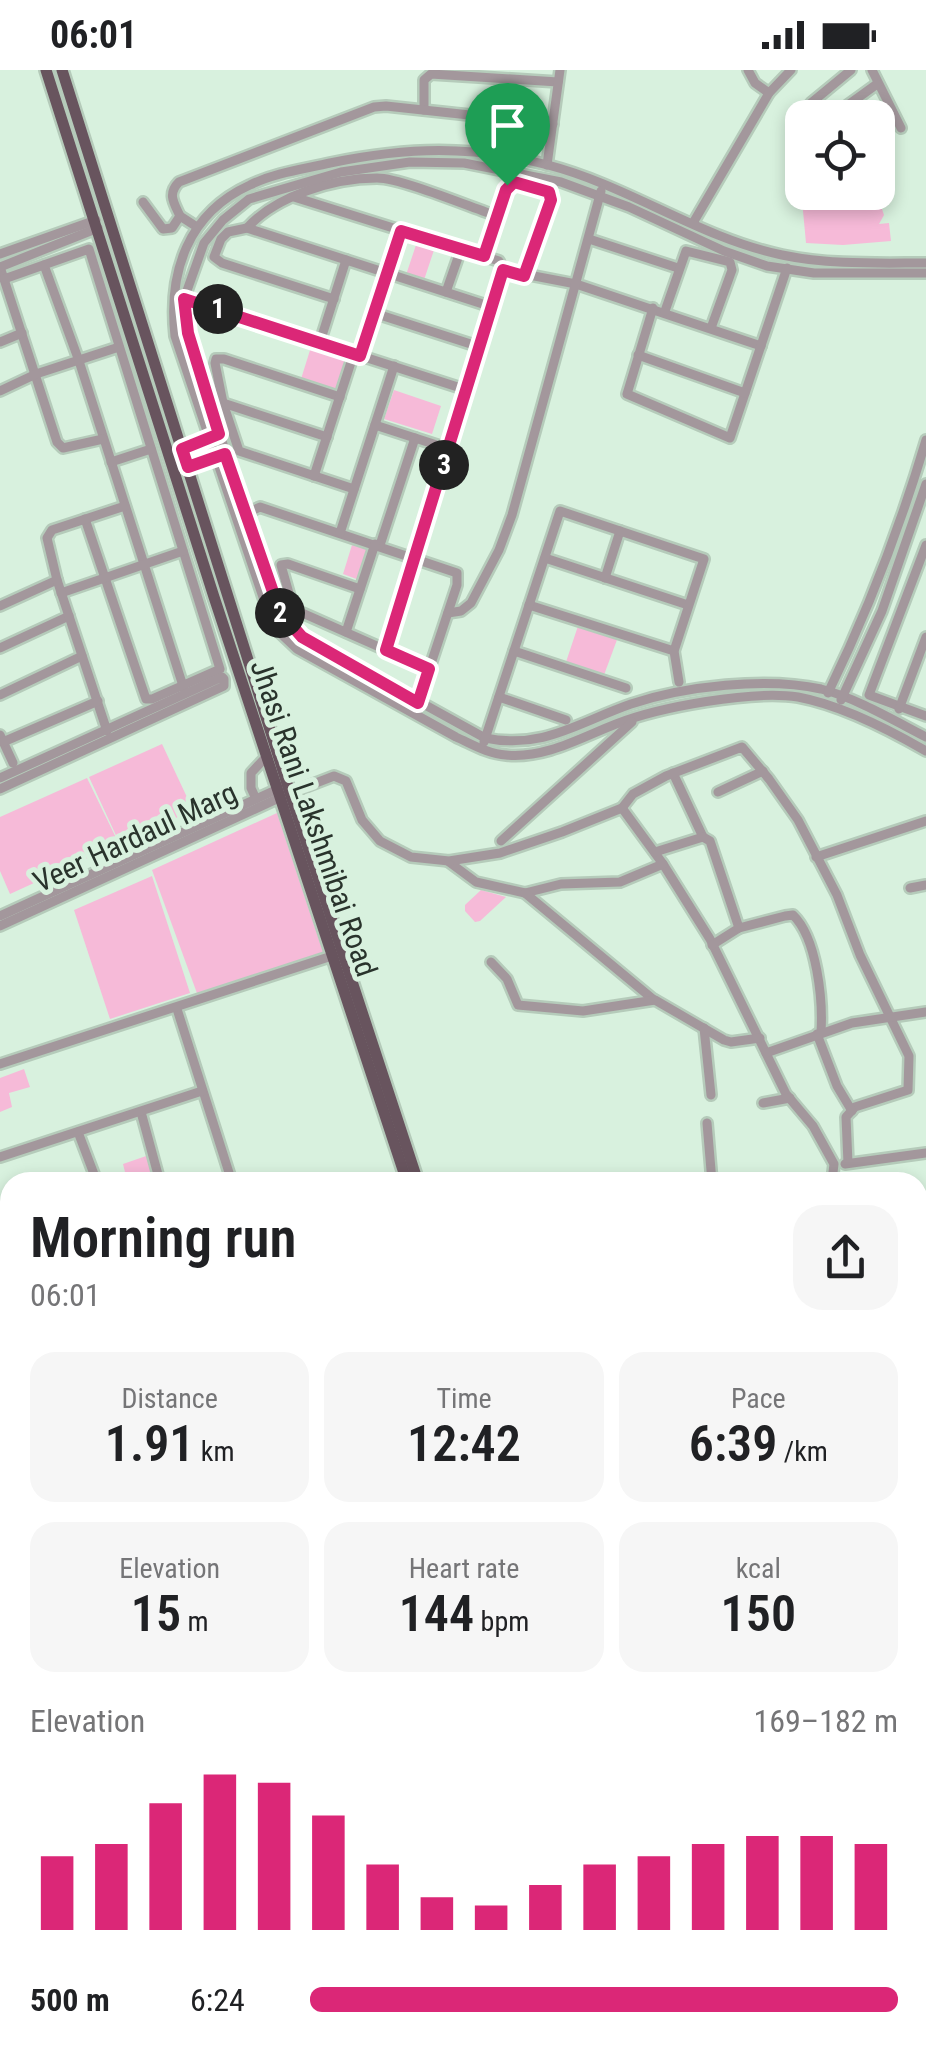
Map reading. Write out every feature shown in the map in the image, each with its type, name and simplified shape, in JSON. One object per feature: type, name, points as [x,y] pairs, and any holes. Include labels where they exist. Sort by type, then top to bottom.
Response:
[{"type":"main road","name":"Jhasi Rani Lakshmibai Road","points":[[46,70],[182,449],[284,791],[415,1172]]},
{"type":"main road","name":"Jhasi Rani Lakshmibai Road","points":[[62,70],[103,222],[266,756],[284,791]]},
{"type":"main road","name":"Jhasi Rani Lakshmibai Road","points":[[339,954],[405,1172]]},
{"type":"street","points":[[547,165],[560,70]]},
{"type":"street","points":[[748,70],[754,82],[769,94]]},
{"type":"street","points":[[693,222],[769,94],[791,70]]},
{"type":"street","points":[[816,100],[851,70]]},
{"type":"street","points":[[872,70],[885,100]]},
{"type":"street","points":[[424,110],[424,80],[431,74],[558,82]]},
{"type":"street","points":[[855,100],[878,84]]},
{"type":"street","points":[[197,227],[180,216],[171,198],[172,188],[178,182],[374,108],[552,124]]},
{"type":"street","points":[[895,119],[901,128]]},
{"type":"street","points":[[926,263],[830,261],[747,246],[604,184],[547,165],[499,153],[423,148],[382,152],[253,183],[226,197],[197,227],[180,261],[172,295],[175,336],[269,616],[278,632],[297,649],[482,749],[506,755],[556,748],[636,717],[680,705],[776,696],[800,698],[836,709],[926,750]]},
{"type":"street","points":[[926,273],[863,275],[787,269],[724,251],[561,182],[464,163],[410,162],[341,172],[249,200],[222,220],[204,244],[184,299],[188,333],[244,514],[280,612],[302,637],[485,738],[534,742],[634,703],[692,689],[788,685],[829,692],[926,736]]},
{"type":"street","points":[[247,228],[259,216],[294,197],[378,178],[497,216]]},
{"type":"street","points":[[484,256],[510,182],[551,194],[524,276]]},
{"type":"street","points":[[448,613],[462,611],[471,603],[506,533],[604,184]]},
{"type":"street","points":[[294,197],[502,264],[386,650]]},
{"type":"street","points":[[143,202],[163,229],[172,228],[180,216]]},
{"type":"street","points":[[0,254],[103,222]]},
{"type":"street","points":[[103,222],[0,267],[5,296],[22,333],[60,446],[68,448],[103,440]]},
{"type":"street","points":[[334,299],[217,261],[215,252],[234,229],[247,228],[492,307]]},
{"type":"street","points":[[314,476],[401,231]]},
{"type":"street","points":[[589,239],[678,268]]},
{"type":"street","points":[[0,789],[108,734],[219,670],[221,665],[89,249],[4,279]]},
{"type":"street","points":[[446,292],[461,249]]},
{"type":"street","points":[[664,311],[678,268],[689,250],[732,264],[711,328]]},
{"type":"street","points":[[653,308],[626,389],[630,397],[730,438],[791,256]]},
{"type":"street","points":[[320,342],[346,260]]},
{"type":"street","points":[[44,265],[185,690]]},
{"type":"street","points":[[503,270],[576,284],[761,346]]},
{"type":"street","points":[[172,295],[467,390]]},
{"type":"street","points":[[374,313],[480,347]]},
{"type":"street","points":[[0,342],[22,333]]},
{"type":"street","points":[[0,391],[36,374],[119,347]]},
{"type":"street","points":[[638,356],[745,392]]},
{"type":"street","points":[[340,397],[220,358],[215,363],[222,403],[238,451],[354,489]]},
{"type":"street","points":[[340,532],[394,366]]},
{"type":"street","points":[[222,403],[327,437]]},
{"type":"street","points":[[375,425],[448,449]]},
{"type":"street","points":[[182,449],[219,434]]},
{"type":"street","points":[[346,632],[415,438]]},
{"type":"street","points":[[822,704],[870,604],[904,514],[926,440]]},
{"type":"street","points":[[111,462],[151,449]]},
{"type":"street","points":[[188,467],[225,454]]},
{"type":"street","points":[[836,709],[921,520],[926,484]]},
{"type":"street","points":[[909,498],[924,502]]},
{"type":"street","points":[[108,734],[47,544],[48,533],[125,506]]},
{"type":"street","points":[[244,514],[260,507],[458,573],[418,703]]},
{"type":"street","points":[[482,749],[560,512],[704,559],[674,651],[679,682]]},
{"type":"street","points":[[904,514],[921,520]]},
{"type":"street","points":[[0,778],[224,686],[222,677],[152,700],[144,696],[85,519]]},
{"type":"street","points":[[604,578],[620,531]]},
{"type":"street","points":[[926,544],[869,695],[926,716]]},
{"type":"street","points":[[61,593],[183,551]]},
{"type":"street","points":[[545,558],[688,605]]},
{"type":"street","points":[[360,589],[288,564],[281,566],[295,608],[429,669]]},
{"type":"street","points":[[0,589],[3,605],[57,580]]},
{"type":"street","points":[[529,605],[674,651]]},
{"type":"street","points":[[0,648],[69,616]]},
{"type":"street","points":[[894,721],[926,637]]},
{"type":"street","points":[[514,651],[626,688]]},
{"type":"street","points":[[0,695],[82,656]]},
{"type":"street","points":[[498,698],[566,720]]},
{"type":"street","points":[[13,763],[2,739],[98,702]]},
{"type":"street","points":[[502,842],[636,717]]},
{"type":"street","points":[[284,791],[343,778],[362,820],[380,841],[411,857],[449,861],[517,848],[622,808],[645,786],[742,746],[798,820],[837,895],[909,1056],[908,1090],[882,1097],[846,1116],[848,1163]]},
{"type":"street","points":[[256,799],[251,773],[266,756]]},
{"type":"street","points":[[718,792],[763,771]]},
{"type":"street","points":[[673,773],[704,837],[710,841],[739,928]]},
{"type":"street","name":"Veer Hardaul Marg","points":[[0,916],[256,799],[284,791]]},
{"type":"street","name":"Veer Hardaul Marg","points":[[0,926],[284,791]]},
{"type":"street","points":[[622,808],[663,864],[712,945],[790,1098],[834,1164],[834,1172]]},
{"type":"street","points":[[816,858],[926,822]]},
{"type":"street","points":[[655,852],[704,837]]},
{"type":"street","points":[[449,861],[476,882],[527,893],[561,884],[620,882],[663,864]]},
{"type":"street","points":[[910,888],[926,885]]},
{"type":"street","points":[[527,893],[655,1000],[732,1042],[760,1038]]},
{"type":"street","points":[[712,945],[739,928],[785,916],[798,920],[810,943],[822,1006],[819,1033],[842,1098],[852,1111]]},
{"type":"street","points":[[0,1064],[339,954]]},
{"type":"street","points":[[490,962],[507,979],[518,1006],[583,1012],[655,1000]]},
{"type":"street","points":[[178,1009],[229,1172]]},
{"type":"street","points":[[766,1053],[819,1033],[926,1012]]},
{"type":"street","points":[[704,1028],[711,1094]]},
{"type":"street","points":[[0,1157],[202,1091]]},
{"type":"street","points":[[763,1103],[790,1098]]},
{"type":"street","points":[[141,1112],[157,1172]]},
{"type":"street","points":[[706,1123],[711,1172]]},
{"type":"street","points":[[78,1132],[94,1172]]},
{"type":"street","points":[[834,1164],[926,1152]]},
{"type":"shaded area","points":[[803,210],[882,210],[879,224],[889,223],[891,241],[806,243]]},
{"type":"shaded area","points":[[418,239],[436,244],[424,280],[406,275]]},
{"type":"shaded area","points":[[311,347],[348,359],[338,391],[301,379]]},
{"type":"shaded area","points":[[394,390],[441,406],[432,434],[384,419]]},
{"type":"shaded area","points":[[352,545],[368,550],[359,580],[343,574]]},
{"type":"shaded area","points":[[579,623],[618,637],[604,675],[566,662]]},
{"type":"shaded area","points":[[162,744],[193,810],[120,844],[89,777]]},
{"type":"shaded area","points":[[87,778],[119,844],[10,894],[0,871],[0,817]]},
{"type":"shaded area","points":[[277,813],[323,952],[198,996],[152,870]]},
{"type":"shaded area","points":[[152,876],[190,993],[110,1019],[74,910]]},
{"type":"shaded area","points":[[481,890],[506,897],[475,922],[465,911],[465,905]]},
{"type":"shaded area","points":[[24,1069],[30,1087],[9,1093],[12,1107],[0,1112],[0,1078]]},
{"type":"shaded area","points":[[140,1115],[155,1172],[125,1172],[123,1164],[149,1155],[135,1117]]},
{"type":"route","points":[[514,182],[549,192],[551,200],[524,276],[503,270],[386,650],[429,669],[418,703],[302,637],[289,625],[280,612],[225,454],[188,467],[182,449],[219,434],[188,333],[184,299],[360,356],[401,231],[484,256],[507,185],[514,182]]}]
